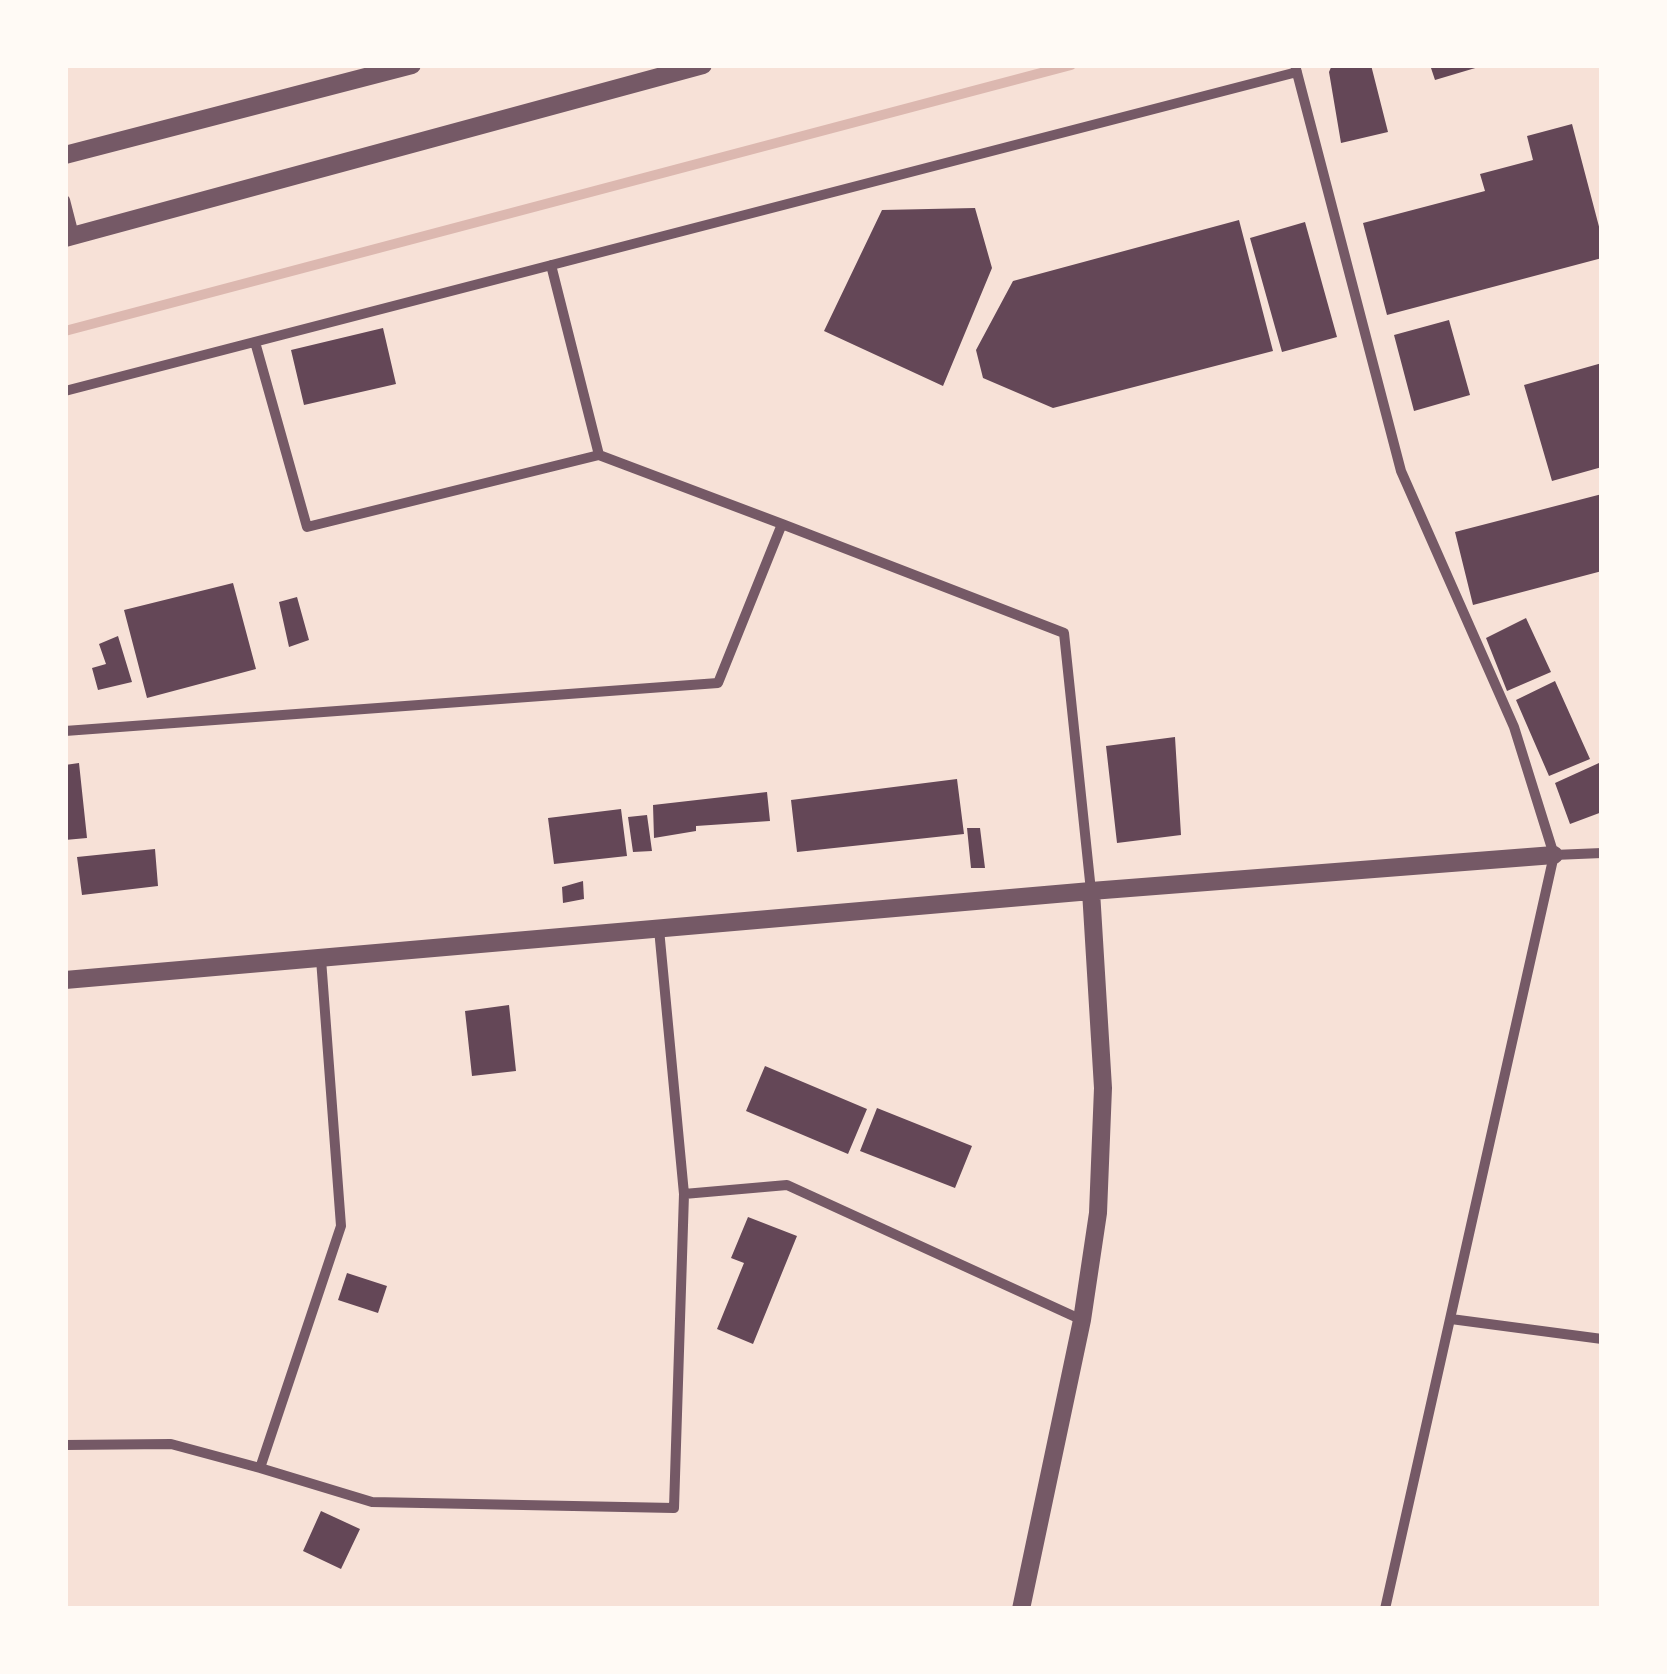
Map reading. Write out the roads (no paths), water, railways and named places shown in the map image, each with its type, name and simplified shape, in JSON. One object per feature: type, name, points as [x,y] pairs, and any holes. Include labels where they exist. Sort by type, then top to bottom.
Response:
[{"type":"street","points":[[65,155],[412,65]]},
{"type":"street","points":[[65,200],[70,236],[702,65]]},
{"type":"street","points":[[65,391],[1296,68],[1401,471],[1514,727],[1554,854],[1385,1609]]},
{"type":"street","points":[[551,265],[599,455]]},
{"type":"street","points":[[256,342],[307,527],[599,455],[1064,634],[1091,891],[1103,1088],[1098,1213],[1082,1320],[1021,1609]]},
{"type":"street","points":[[65,731],[718,683],[782,524]]},
{"type":"street","points":[[65,980],[1091,891],[1602,853]]},
{"type":"street","points":[[65,1445],[171,1444],[372,1502],[674,1508],[684,1194],[658,929]]},
{"type":"street","points":[[260,1468],[341,1226],[321,958]]},
{"type":"street","points":[[684,1194],[787,1185],[1082,1320]]},
{"type":"street","points":[[1451,1320],[1602,1340]]},
{"type":"waterway","points":[[65,331],[1071,65]]}]
